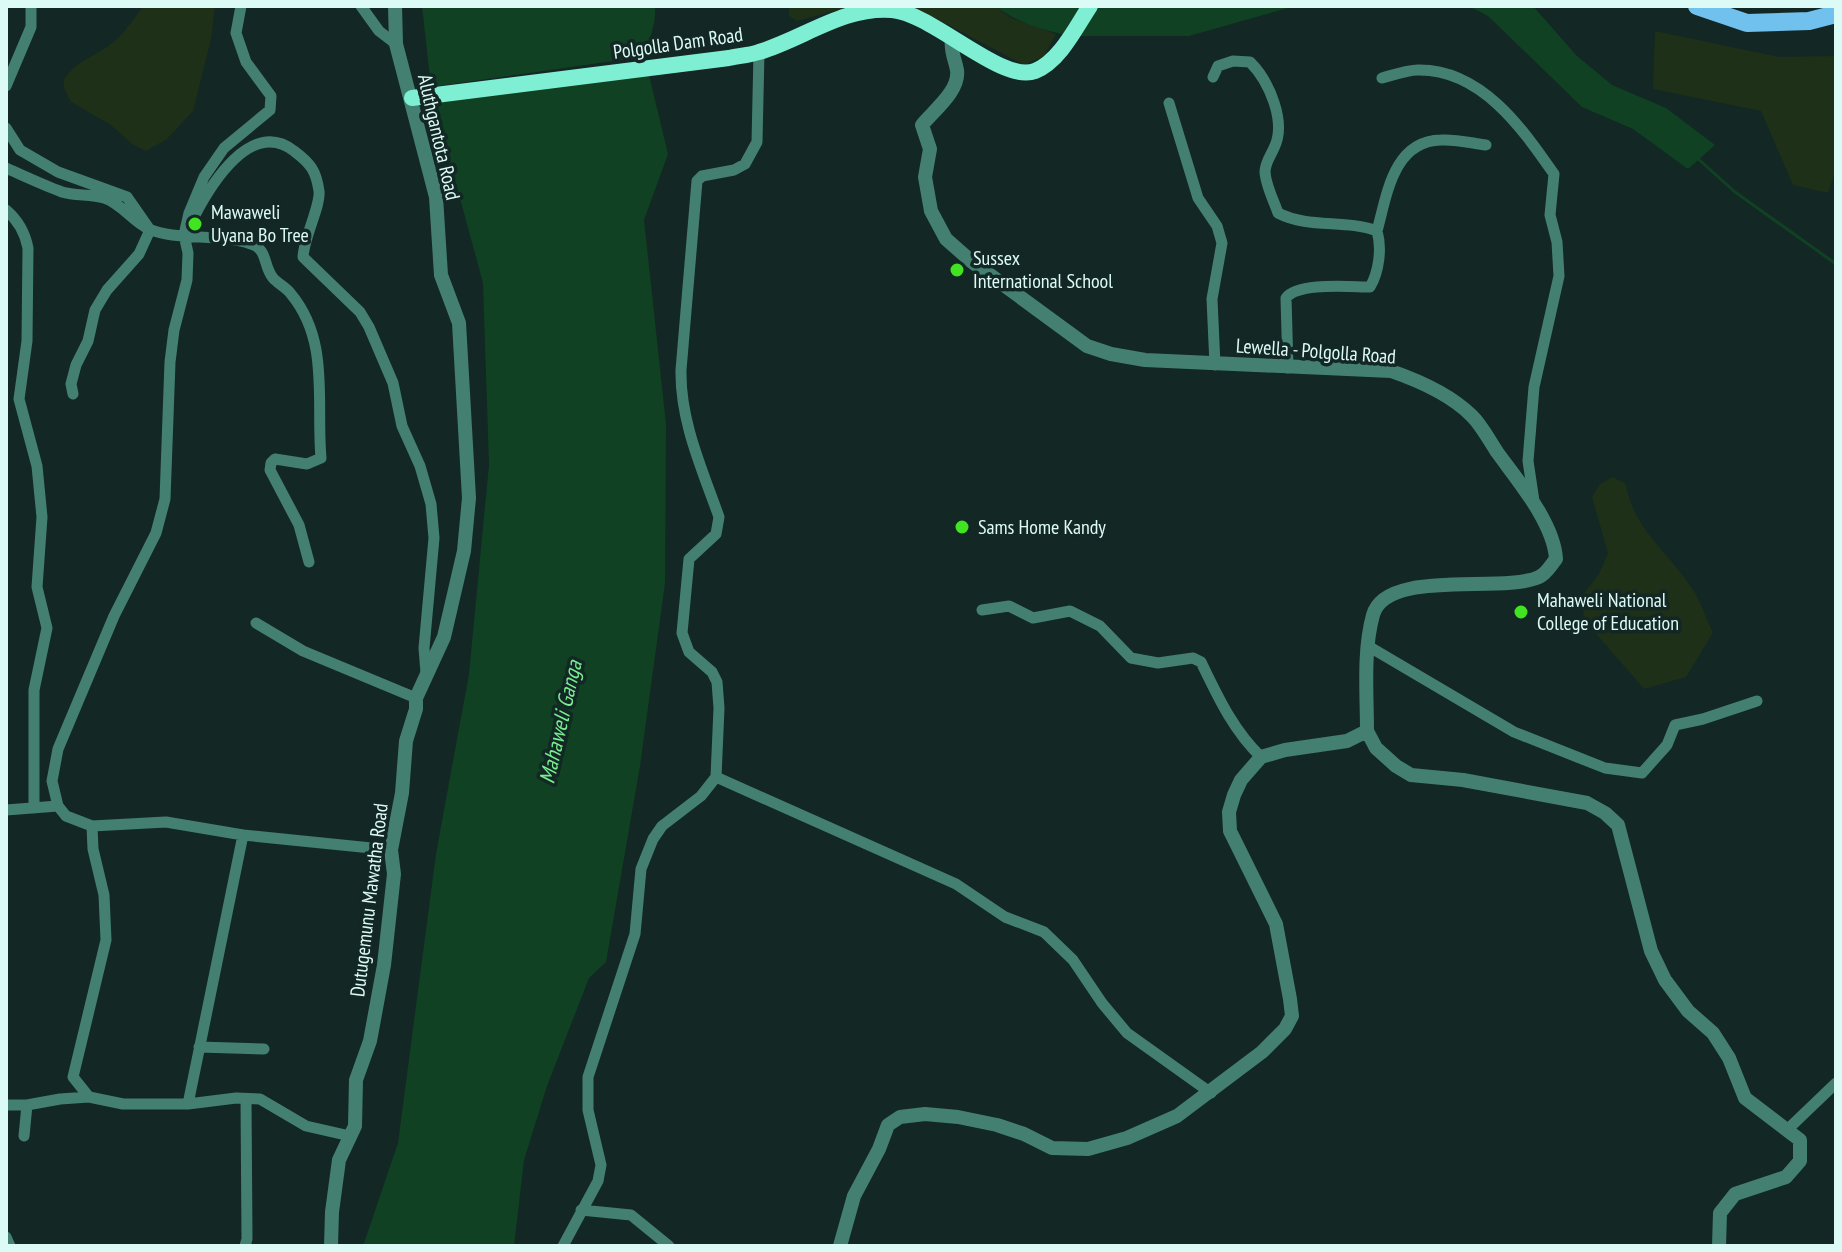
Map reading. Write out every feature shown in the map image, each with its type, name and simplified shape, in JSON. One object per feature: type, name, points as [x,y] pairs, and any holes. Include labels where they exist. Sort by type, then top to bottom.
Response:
[{"type":"main road","name":"Polgolla Dam Road","points":[[420,97],[759,52],[828,23],[875,11],[892,10],[915,16],[1003,66],[1019,71],[1035,71],[1055,55],[1090,6]]},
{"type":"main road","points":[[1697,6],[1747,23],[1809,21],[1836,14]]},
{"type":"street","points":[[6,86],[31,27],[31,6]]},
{"type":"street","points":[[241,6],[236,33],[246,62],[271,96],[270,110],[224,148],[204,177],[189,213],[184,235],[188,253],[187,280],[174,330],[170,362],[165,499],[156,533],[114,616],[58,749],[52,781],[58,806],[66,816],[92,826],[166,822],[243,835],[391,850]]},
{"type":"street","points":[[361,6],[379,31],[396,44]]},
{"type":"street","name":"Aluthgantota Road","points":[[395,6],[396,44],[420,97],[416,126],[436,197],[441,275],[459,323]]},
{"type":"street","name":"Lewella - Polgolla Road","points":[[952,38],[957,79],[922,125],[930,149],[925,177],[931,211],[946,239],[971,261],[1087,346],[1111,354],[1215,365],[1391,371],[1416,380],[1446,396],[1473,416],[1534,505],[1555,548],[1556,559],[1541,577],[1508,584],[1401,590],[1387,597],[1374,611],[1368,646],[1367,731]]},
{"type":"street","points":[[563,1246],[598,1181],[601,1165],[588,1110],[588,1077],[635,934],[641,869],[662,826],[701,796],[716,777],[717,682],[712,672],[689,652],[682,633],[682,621],[689,559],[716,534],[719,517],[684,417],[680,395],[681,370],[697,181],[702,176],[734,170],[745,164],[757,142],[759,52]]},
{"type":"street","points":[[1213,77],[1218,66],[1233,61],[1250,62],[1267,85],[1279,118],[1275,148],[1268,156],[1265,175],[1278,213],[1294,221],[1361,225],[1377,231]]},
{"type":"street","points":[[1382,78],[1417,69],[1444,73],[1469,83],[1494,99],[1535,146],[1554,174],[1550,215],[1557,242],[1559,276],[1534,387],[1528,461],[1534,505]]},
{"type":"street","points":[[1169,103],[1198,198],[1217,226],[1222,243],[1212,299],[1215,365]]},
{"type":"street","points":[[6,128],[20,150],[58,172],[127,197],[150,230]]},
{"type":"street","points":[[1288,368],[1286,298],[1302,288],[1370,287],[1376,278],[1380,241],[1377,231],[1392,175],[1408,151],[1417,144],[1440,140],[1486,145]]},
{"type":"street","points":[[184,235],[228,163],[259,144],[269,142],[289,147],[312,166],[320,195],[304,242],[303,257],[360,312],[369,327],[393,383],[402,426],[420,466],[431,504],[434,538],[424,648],[427,678]]},
{"type":"street","points":[[6,168],[64,192],[107,199],[150,230],[226,237],[254,244],[262,250],[271,276],[291,293],[310,326],[318,352],[321,458],[307,464],[275,459],[270,470],[299,525],[309,562]]},
{"type":"street","points":[[6,210],[14,216],[26,236],[28,248],[27,341],[19,399],[37,466],[42,517],[37,587],[47,628],[34,690],[34,808]]},
{"type":"street","points":[[73,394],[71,384],[88,341],[95,310],[107,290],[139,254],[150,230]]},
{"type":"street","name":"Dutugemunu Mawatha Road","points":[[331,1246],[339,1160],[355,1126],[356,1080],[370,1041],[384,965],[394,874],[391,850],[402,793],[406,741],[416,709],[416,698],[444,637],[464,551],[469,498],[459,323]]},
{"type":"street","points":[[982,610],[1009,606],[1033,618],[1070,611],[1100,626],[1131,658],[1158,663],[1193,658],[1201,662],[1225,712],[1244,741],[1261,757]]},
{"type":"street","points":[[256,623],[303,651],[416,698]]},
{"type":"street","points":[[1368,646],[1514,732],[1605,768],[1642,773],[1667,745],[1675,725],[1757,701]]},
{"type":"street","points":[[840,1246],[854,1196],[888,1125],[900,1117],[925,1114],[958,1117],[1024,1134],[1052,1148],[1088,1149],[1127,1138],[1177,1116],[1262,1052],[1285,1029],[1292,1016],[1276,924],[1230,831],[1229,812],[1234,795],[1241,780],[1261,757],[1285,750],[1347,741],[1367,731],[1376,748],[1411,775],[1463,780],[1587,803],[1618,825],[1651,951],[1665,980],[1688,1011],[1713,1033],[1729,1058],[1745,1098],[1800,1140],[1800,1161],[1786,1177],[1735,1194],[1720,1213],[1719,1246]]},
{"type":"street","points":[[716,777],[956,884],[1005,917],[1044,932],[1073,960],[1127,1033],[1211,1093]]},
{"type":"street","points":[[6,810],[58,806]]},
{"type":"street","points":[[60,1099],[73,1077],[106,940],[104,895],[93,849],[92,826]]},
{"type":"street","points":[[188,1104],[243,835]]},
{"type":"street","points":[[199,1047],[264,1049]]},
{"type":"street","points":[[73,1077],[89,1097]]},
{"type":"street","points":[[1787,1130],[1836,1083]]},
{"type":"street","points":[[6,1105],[89,1097],[123,1104],[260,1099],[306,1126],[350,1136]]},
{"type":"street","points":[[245,1246],[246,1099]]},
{"type":"street","points":[[24,1136],[27,1105]]},
{"type":"street","points":[[581,1210],[631,1215],[669,1246]]},
{"type":"street","points":[[6,1237],[10,1246]]},
{"type":"shaded area","points":[[143,6],[215,6],[211,39],[193,111],[167,139],[146,151],[132,144],[111,125],[71,102],[64,88],[64,79],[69,73],[116,40]]},
{"type":"shaded area","points":[[789,6],[852,6],[797,21],[789,16]]},
{"type":"shaded area","points":[[899,6],[995,6],[1011,18],[1056,34],[1044,56],[1024,65],[937,19]]},
{"type":"shaded area","points":[[1655,31],[1779,57],[1836,56],[1836,169],[1828,193],[1793,185],[1761,111],[1653,89]]},
{"type":"shaded area","points":[[1613,477],[1626,484],[1636,515],[1695,593],[1713,633],[1686,677],[1644,689],[1584,620],[1582,596],[1599,574],[1608,553],[1592,497],[1600,484]]},
{"type":"water","points":[[422,6],[655,6],[655,13],[648,56],[431,87]]},
{"type":"water","points":[[995,6],[1295,6],[1189,36],[1075,36],[1033,26]]},
{"type":"water","points":[[1469,6],[1533,6],[1576,55],[1612,85],[1666,108],[1715,145],[1688,169],[1633,129],[1582,107],[1488,16]]},
{"type":"water","name":"Mahaweli Ganga","points":[[649,75],[668,154],[644,220],[666,424],[665,583],[640,766],[606,962],[589,978],[547,1086],[524,1160],[514,1246],[363,1246],[398,1143],[436,854],[469,674],[489,465],[483,283],[434,103]]},
{"type":"waterway","points":[[1696,157],[1735,192],[1836,264]]},
{"type":"place","name":"Mawaweli Uyana Bo Tree","points":[[195,224]]},
{"type":"place","name":"Sussex International School","points":[[957,270]]},
{"type":"place","name":"Sams Home Kandy","points":[[962,527]]},
{"type":"place","name":"Mahaweli National College of Education","points":[[1521,612]]}]
